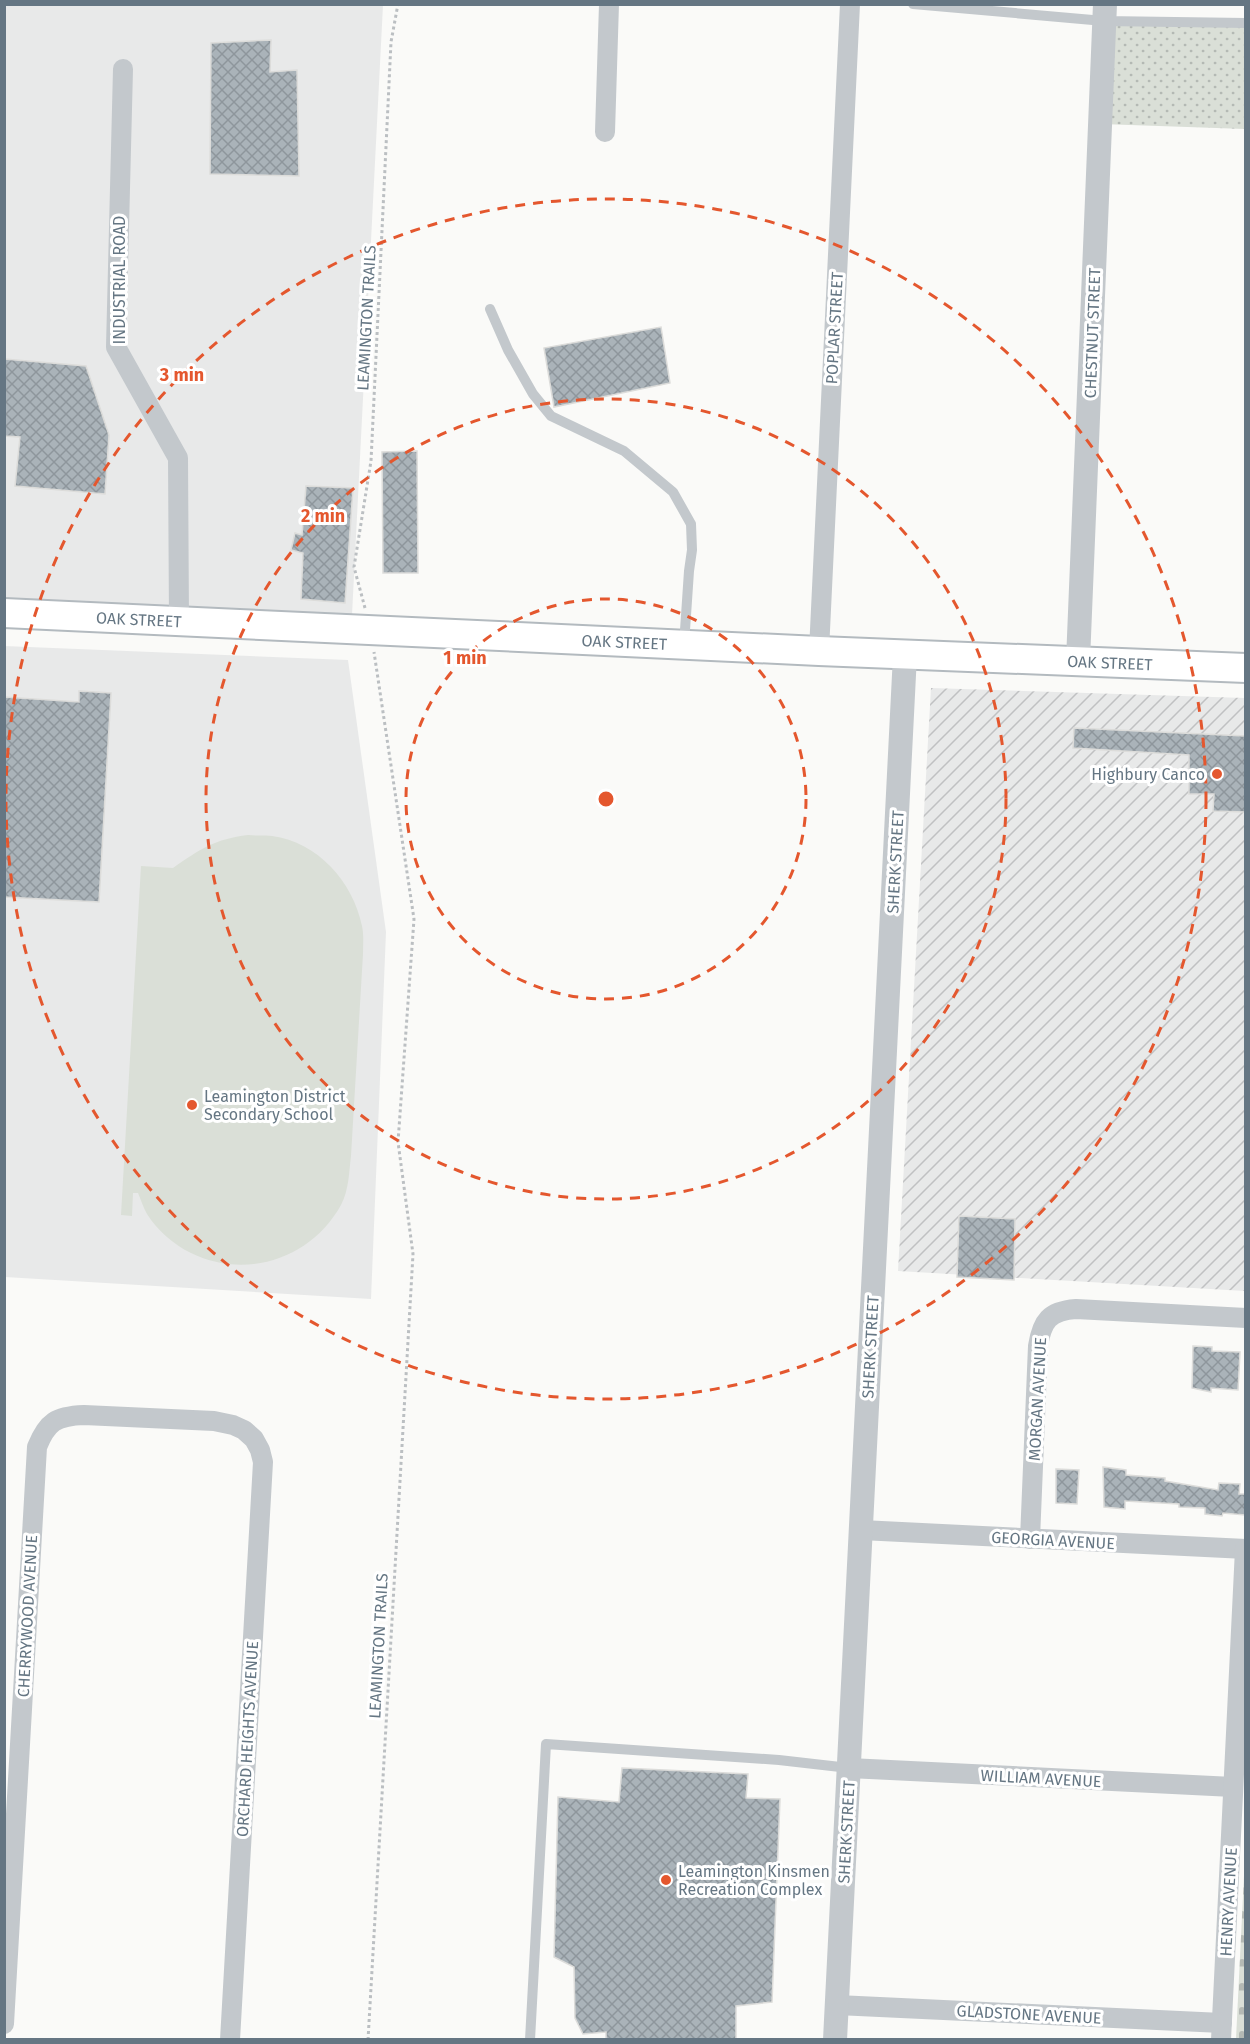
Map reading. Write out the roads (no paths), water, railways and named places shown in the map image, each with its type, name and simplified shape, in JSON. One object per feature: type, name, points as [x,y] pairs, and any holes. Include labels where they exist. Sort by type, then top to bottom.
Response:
[{"type":"main road","name":"OAK STREET","points":[[4,613],[905,655],[1245,668]]},
{"type":"street","points":[[605,132],[609,4]]},
{"type":"street","name":"POPLAR STREET","points":[[819,651],[850,4]]},
{"type":"street","name":"CHESTNUT STREET","points":[[1078,662],[1104,13]]},
{"type":"street","name":"INDUSTRIAL ROAD","points":[[123,69],[116,347],[178,458],[179,621]]},
{"type":"street","name":"SHERK STREET","points":[[835,2040],[905,655]]},
{"type":"street","name":"MORGAN AVENUE","points":[[1030,1539],[1038,1346],[1041,1330],[1047,1320],[1061,1310],[1076,1309],[1245,1318]]},
{"type":"street","name":"CHERRYWOOD AVENUE","points":[[4,2024],[37,1447],[43,1431],[54,1421],[67,1415],[84,1414],[214,1421],[244,1430],[254,1439]]},
{"type":"street","name":"ORCHARD HEIGHTS AVENUE","points":[[230,2040],[263,1462],[254,1439]]},
{"type":"street","name":"GEORGIA AVENUE","points":[[861,1530],[1245,1549]]},
{"type":"street","name":"HENRY AVENUE","points":[[1221,2031],[1245,1549]]},
{"type":"street","name":"WILLIAM AVENUE","points":[[849,1768],[1233,1787]]},
{"type":"street","name":"GLADSTONE AVENUE","points":[[837,2005],[1221,2031]]},
{"type":"lane","points":[[913,4],[1104,13],[1245,23]]},
{"type":"lane","points":[[489,309],[507,350],[528,386],[551,416],[624,451],[673,492],[691,525],[692,550],[688,572],[684,645]]},
{"type":"lane","points":[[530,2040],[546,1744],[779,1760],[849,1768]]},
{"type":"place","name":"Highbury Canco","points":[[1217,774]]},
{"type":"place","name":"Leamington District Secondary School","points":[[192,1105]]},
{"type":"place","name":"Leamington Kinsmen Recreation Complex","points":[[666,1880]]}]
